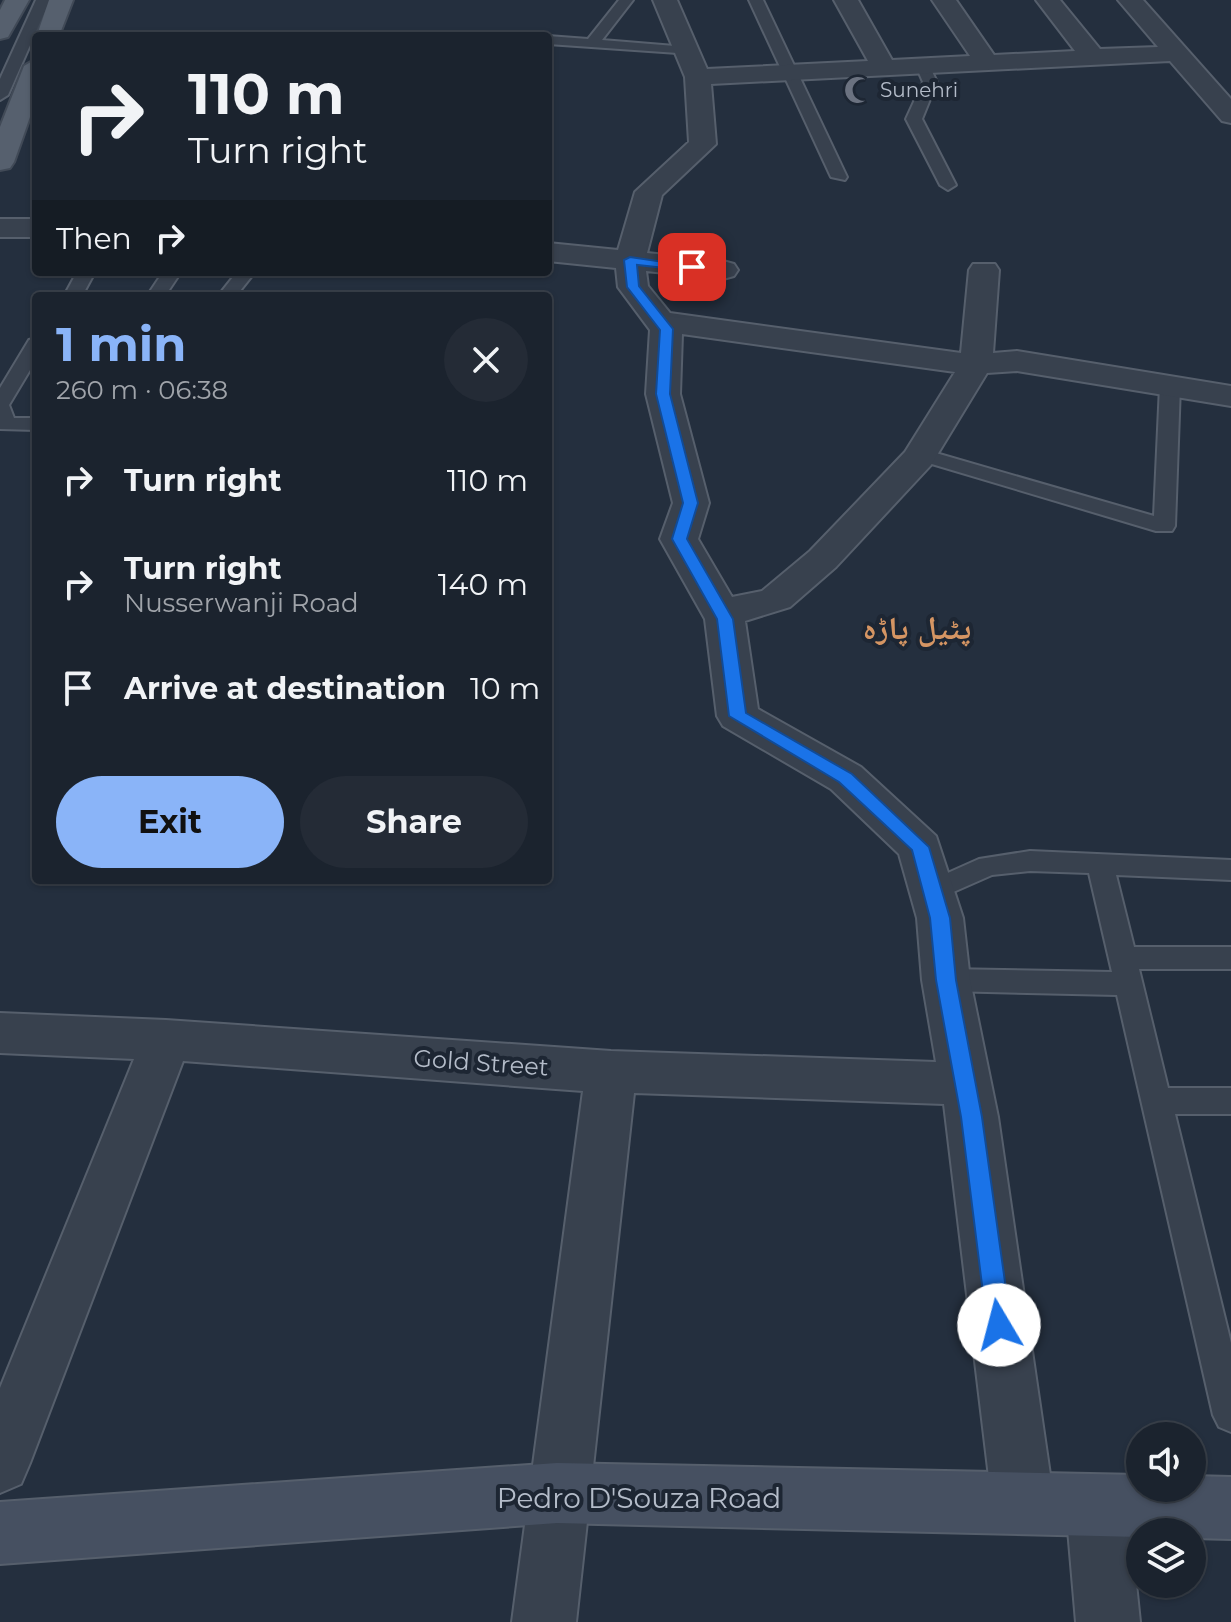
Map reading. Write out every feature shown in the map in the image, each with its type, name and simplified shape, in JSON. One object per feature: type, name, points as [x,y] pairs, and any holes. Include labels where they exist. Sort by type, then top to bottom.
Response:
[{"type":"main road","points":[[0,32],[17,0]]},
{"type":"main road","points":[[49,32],[61,0]]},
{"type":"main road","points":[[0,162],[32,77]]},
{"type":"street","points":[[0,1],[17,0]]},
{"type":"street","points":[[665,0],[692,64],[703,144],[649,192],[630,260],[633,287],[666,329],[663,394],[691,503],[679,539],[725,619],[738,716],[846,778],[920,847],[940,918],[946,980],[963,1084],[972,1117],[1023,1502]]},
{"type":"street","points":[[846,0],[884,68]]},
{"type":"street","points":[[944,0],[987,63]]},
{"type":"street","points":[[1048,0],[1093,57]]},
{"type":"street","points":[[1130,0],[1231,115]]},
{"type":"street","points":[[692,64],[787,72],[1176,53]]},
{"type":"street","points":[[0,228],[32,228]]},
{"type":"street","points":[[552,252],[723,270]]},
{"type":"street","points":[[719,609],[749,609],[776,599],[823,559],[922,455],[976,364],[984,270]]},
{"type":"street","points":[[659,321],[976,364],[1017,361],[1231,396]]},
{"type":"street","name":"Gold Street","points":[[0,1033],[166,1040],[611,1072],[963,1084]]},
{"type":"street","points":[[0,1463],[166,1040]]},
{"type":"street","points":[[544,1622],[557,1493],[611,1072]]},
{"type":"street","name":"Pedro D'Souza Road","points":[[0,1533],[557,1493],[1231,1508]]},
{"type":"street","points":[[1097,1506],[1108,1622]]},
{"type":"lane","points":[[0,95],[43,0]]},
{"type":"lane","points":[[592,43],[626,0]]},
{"type":"lane","points":[[756,0],[787,72],[839,177]]},
{"type":"lane","points":[[552,40],[592,43],[692,64]]},
{"type":"lane","points":[[923,66],[930,82],[914,119],[948,185]]},
{"type":"lane","points":[[230,292],[243,276]]},
{"type":"lane","points":[[32,352],[1,417],[32,423]]},
{"type":"lane","points":[[922,455],[1164,526],[1170,386]]},
{"type":"lane","points":[[933,891],[988,866],[1030,861],[1231,870]]},
{"type":"lane","points":[[1100,864],[1231,1415]]},
{"type":"lane","points":[[946,980],[1126,971],[1231,958]]},
{"type":"lane","points":[[1156,1101],[1231,1101]]},
{"type":"place","name":"Sunehri","points":[[858,90]]},
{"type":"district","name":"پٹیل پاڑہ","points":[[917,628]]},
{"type":"route","points":[[692,267],[630,260],[633,287],[666,329],[663,394],[691,503],[679,539],[725,619],[738,716],[846,778],[920,847],[940,918],[946,980],[963,1084],[972,1117],[999,1325]]}]
